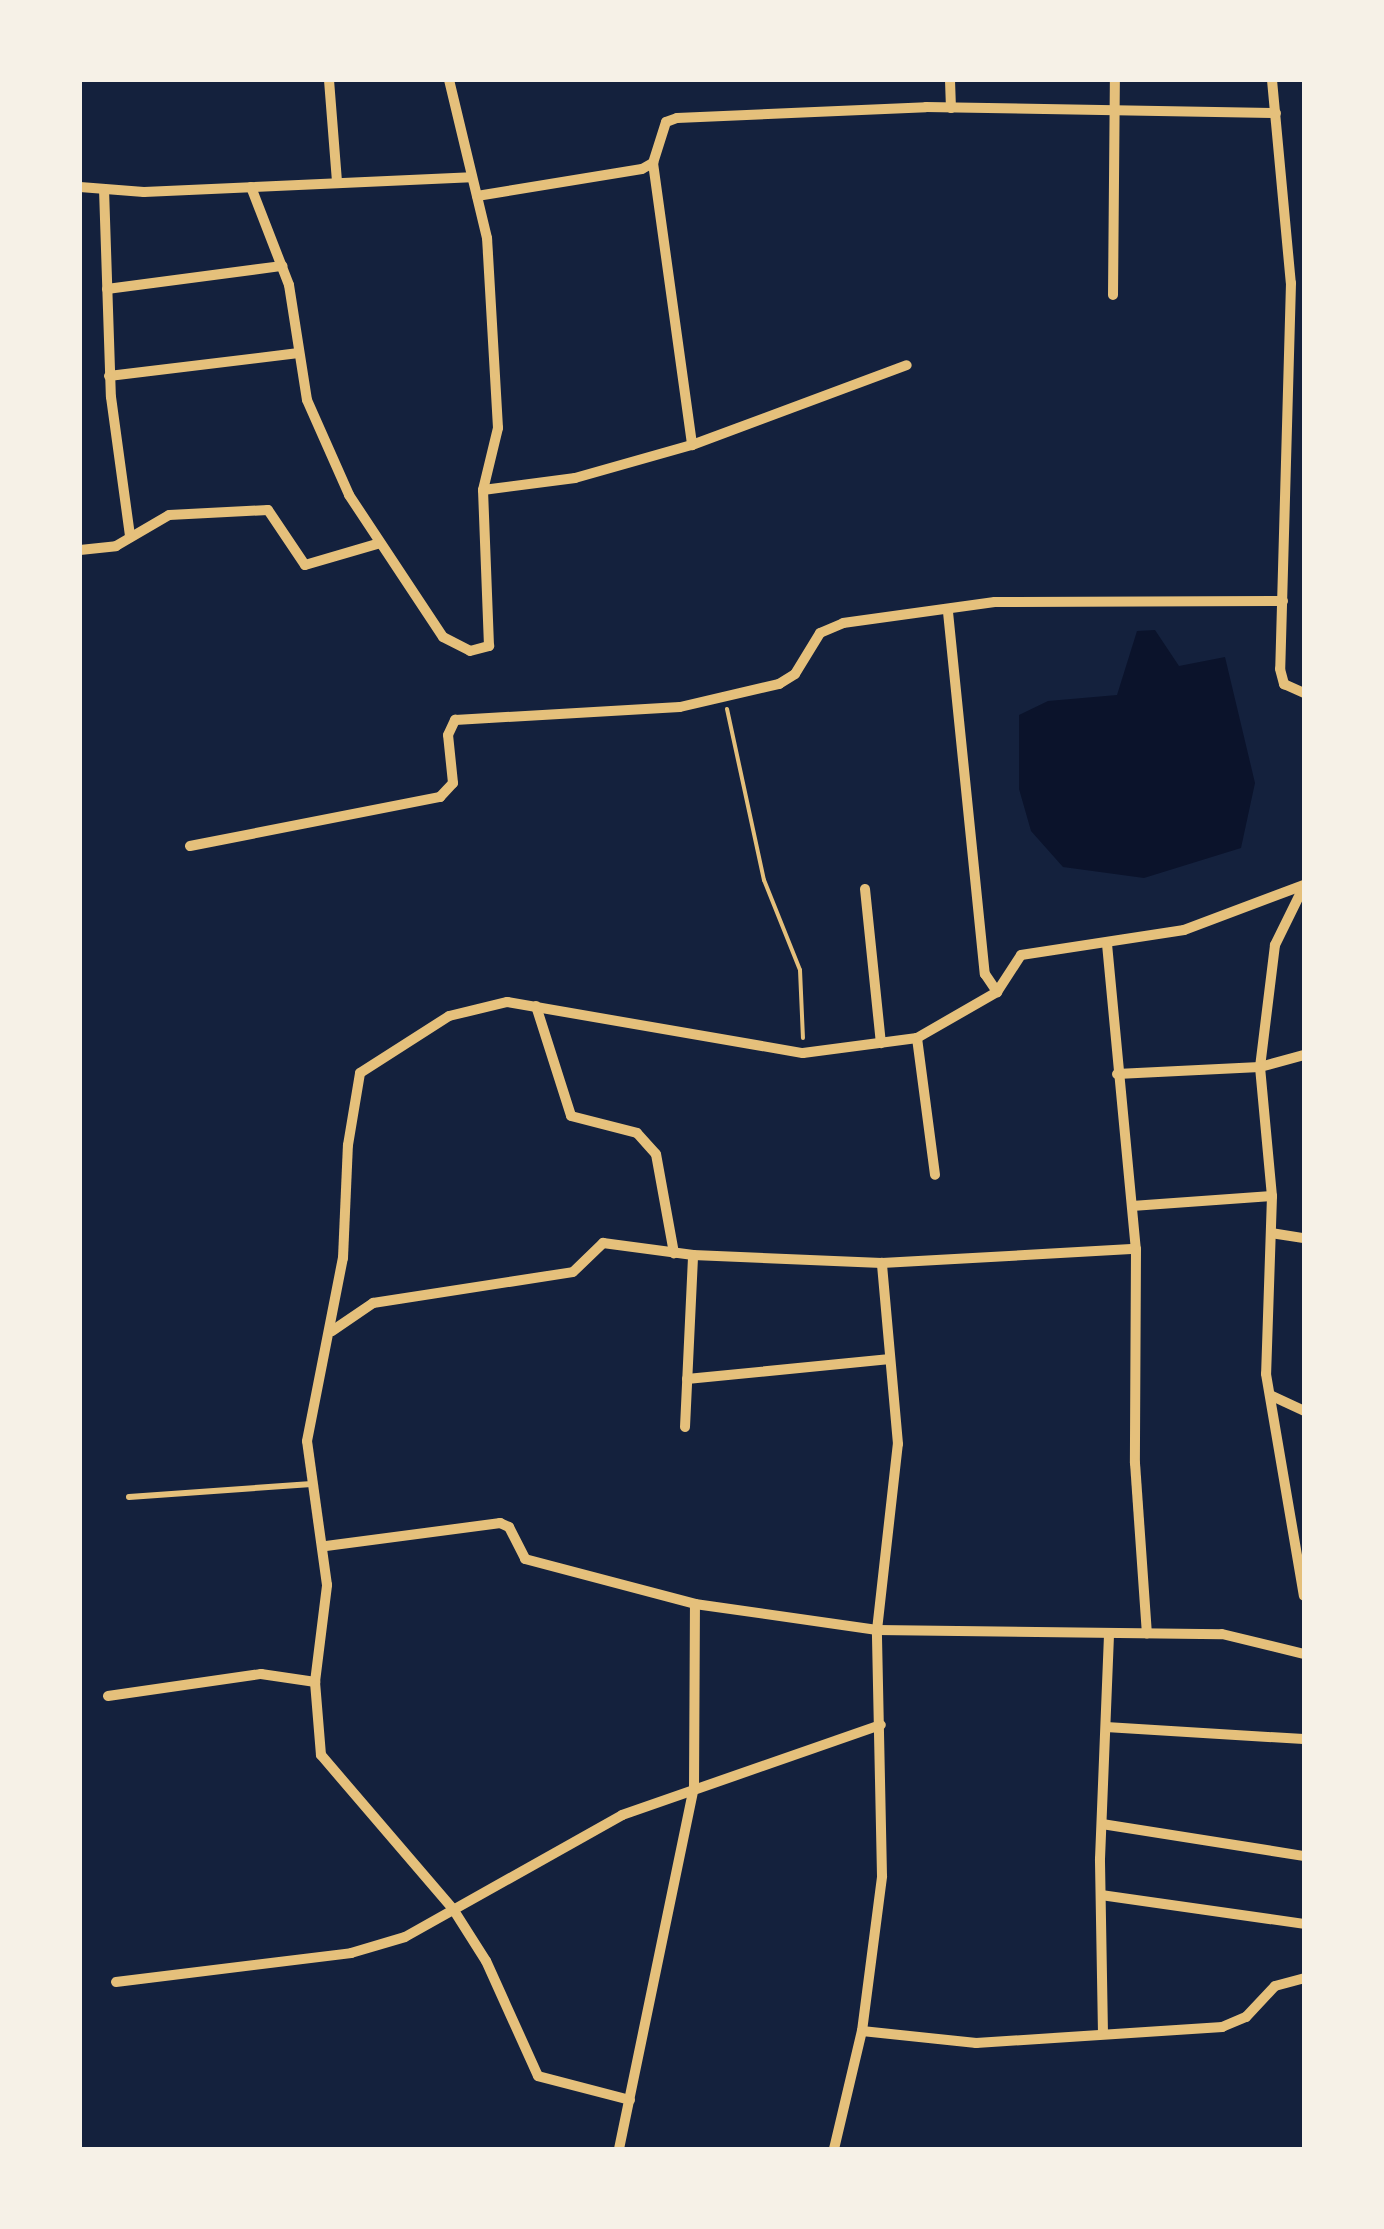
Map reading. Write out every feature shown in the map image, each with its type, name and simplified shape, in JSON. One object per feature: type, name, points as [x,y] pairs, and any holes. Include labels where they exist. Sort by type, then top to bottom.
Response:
[{"type":"street","points":[[328,80],[337,182]]},
{"type":"street","points":[[250,186],[282,266],[306,400],[349,495],[443,637],[470,651],[489,646],[482,490],[498,428],[487,238],[449,80]]},
{"type":"street","points":[[950,80],[951,108]]},
{"type":"street","points":[[1113,295],[1114,80]]},
{"type":"street","points":[[1272,80],[1290,283],[1280,669],[1284,684],[1304,694]]},
{"type":"street","points":[[692,445],[653,163],[660,133],[676,118],[951,108],[1276,113]]},
{"type":"street","points":[[477,196],[653,163]]},
{"type":"street","points":[[80,187],[250,186],[470,177]]},
{"type":"street","points":[[104,189],[109,376],[130,536]]},
{"type":"street","points":[[107,289],[282,266]]},
{"type":"street","points":[[109,376],[299,352]]},
{"type":"street","points":[[482,490],[575,478],[692,445],[907,365]]},
{"type":"street","points":[[1290,393],[1304,391]]},
{"type":"street","points":[[80,550],[116,546],[169,515],[268,510],[305,565],[380,543]]},
{"type":"street","points":[[190,846],[440,797],[453,783],[448,735],[455,720],[680,707],[788,680],[830,626],[948,612],[994,602],[1283,601]]},
{"type":"street","points":[[948,612],[985,974],[996,992]]},
{"type":"street","points":[[630,2100],[538,2076],[486,1961],[453,1909],[331,1773],[317,1735],[315,1682],[326,1546],[307,1442],[331,1331],[360,1073],[449,1016],[483,1004],[536,1006],[803,1053],[917,1038],[996,992],[1021,956],[1184,930],[1304,886]]},
{"type":"street","points":[[1304,886],[1275,945],[1260,1067],[1272,1196],[1270,1395],[1304,1596]]},
{"type":"street","points":[[865,890],[882,1043]]},
{"type":"street","points":[[1107,944],[1136,1249],[1135,1463],[1147,1634]]},
{"type":"street","points":[[536,1006],[570,1116],[637,1133],[656,1154],[674,1252]]},
{"type":"street","points":[[917,1038],[935,1175]]},
{"type":"street","points":[[1117,1074],[1260,1067],[1304,1055]]},
{"type":"street","points":[[1132,1206],[1272,1196]]},
{"type":"street","points":[[1271,1233],[1304,1238]]},
{"type":"street","points":[[331,1331],[373,1303],[574,1272],[603,1243],[693,1255],[882,1262],[1136,1249]]},
{"type":"street","points":[[685,1427],[693,1255]]},
{"type":"street","points":[[834,2149],[862,2031],[882,1876],[877,1630],[898,1444],[882,1262]]},
{"type":"street","points":[[687,1380],[890,1358]]},
{"type":"street","points":[[1270,1395],[1304,1412]]},
{"type":"street","points":[[326,1546],[500,1523],[509,1527],[525,1559],[696,1604],[877,1630],[1222,1634],[1304,1654]]},
{"type":"street","points":[[619,2149],[694,1788],[696,1604]]},
{"type":"street","points":[[1103,2034],[1102,1824],[1109,1635]]},
{"type":"street","points":[[108,1696],[261,1674],[315,1682]]},
{"type":"street","points":[[116,1982],[350,1954],[404,1938],[622,1815],[881,1725]]},
{"type":"street","points":[[1106,1727],[1304,1740]]},
{"type":"street","points":[[1102,1824],[1304,1856]]},
{"type":"street","points":[[1101,1895],[1304,1924]]},
{"type":"street","points":[[862,2031],[976,2042],[1237,2023],[1275,1986],[1304,1978]]},
{"type":"lane","points":[[129,1497],[314,1484]]},
{"type":"path","points":[[724,695],[764,880],[800,970],[803,1053]]},
{"type":"water","points":[[1155,630],[1179,666],[1225,657],[1255,783],[1241,848],[1144,878],[1063,867],[1031,831],[1019,789],[1019,715],[1048,701],[1117,695],[1137,631]]}]
